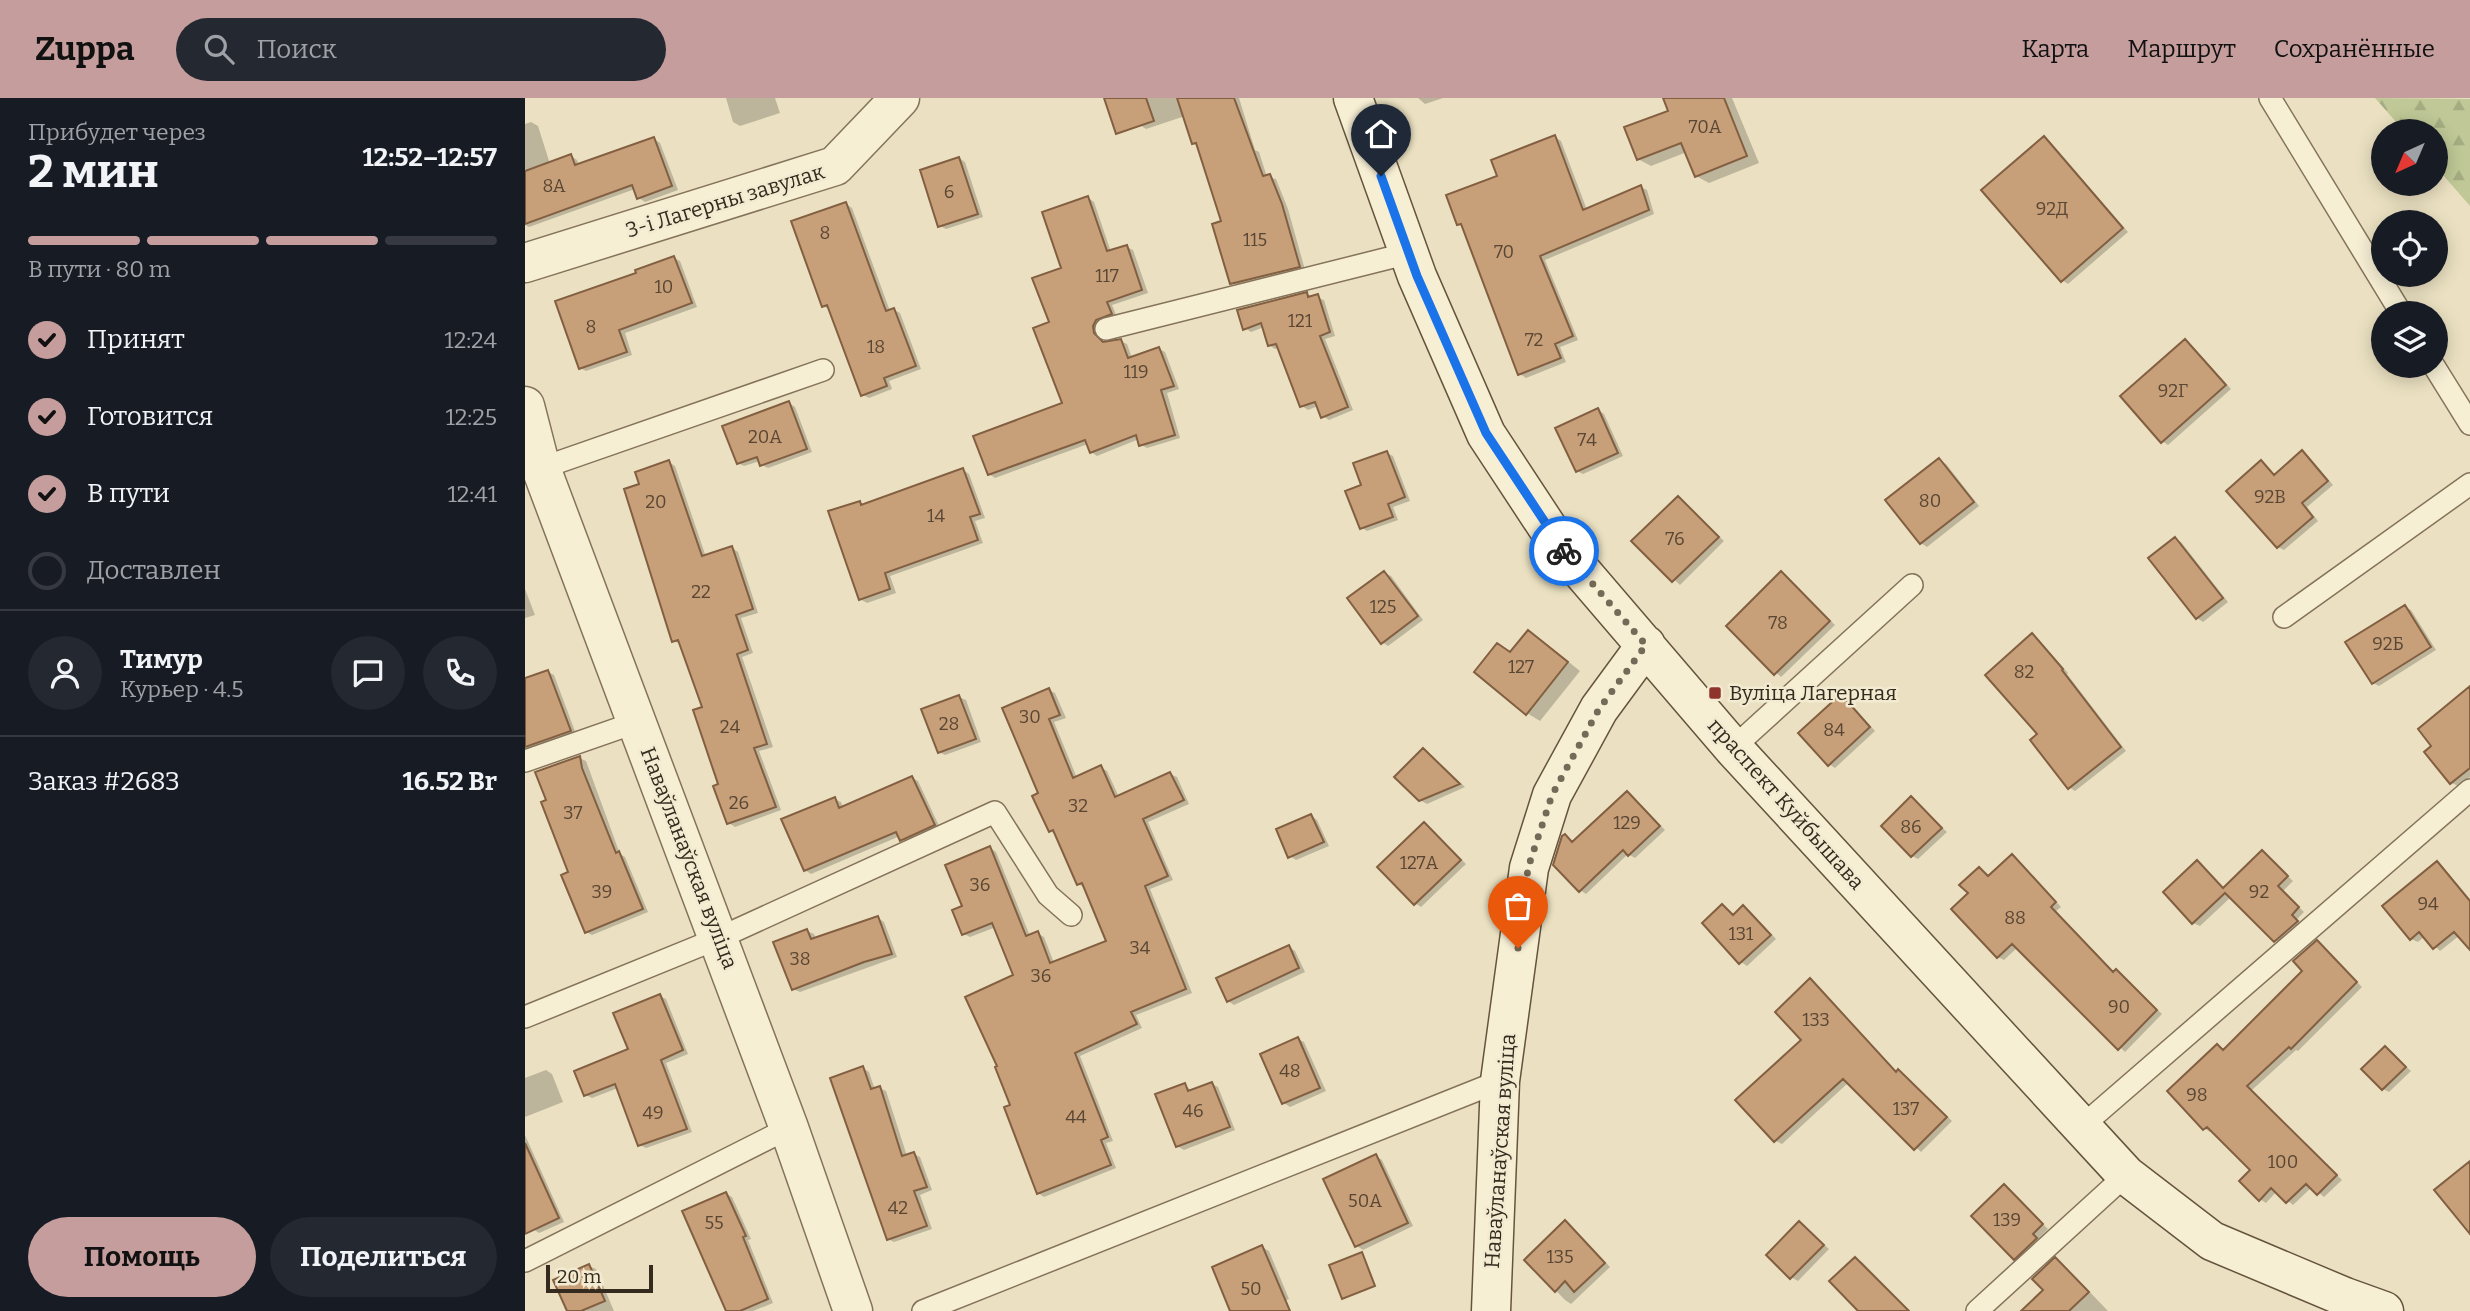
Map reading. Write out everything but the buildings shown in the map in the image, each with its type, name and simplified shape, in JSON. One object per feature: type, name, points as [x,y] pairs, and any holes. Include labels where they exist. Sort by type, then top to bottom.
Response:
[{"type":"street","name":"3-і Лагерны завулак","points":[[525,263],[835,166],[900,98]]},
{"type":"street","name":"праспект Куйбышава","points":[[1353,98],[1417,276],[1486,433],[1559,545],[1733,748],[2126,1175],[2212,1241],[2385,1311]]},
{"type":"street","name":"Наваўланаўская вуліца","points":[[525,406],[533,471],[637,722],[789,1128],[853,1311]]},
{"type":"street","name":"Наваўланаўская вуліца","points":[[1491,1311],[1500,1081],[1528,868],[1552,795],[1599,709],[1646,645]]},
{"type":"lane","points":[[2270,98],[2394,301]]},
{"type":"lane","points":[[1106,329],[1409,253]]},
{"type":"lane","points":[[533,471],[823,370]]},
{"type":"lane","points":[[2441,378],[2470,424]]},
{"type":"lane","points":[[2284,617],[2470,484]]},
{"type":"lane","points":[[1733,748],[1912,584]]},
{"type":"lane","points":[[525,761],[637,722]]},
{"type":"lane","points":[[2081,1127],[2470,790]]},
{"type":"lane","points":[[525,1017],[719,938],[995,812],[1048,895],[1071,915]]},
{"type":"lane","points":[[923,1311],[1500,1081]]},
{"type":"lane","points":[[525,1261],[789,1128]]},
{"type":"lane","points":[[1977,1311],[2126,1175]]},
{"type":"green space","points":[[2375,98],[2470,99],[2470,206],[2448,181],[2448,119],[2393,119]]},
{"type":"way so far","points":[[1518,948],[1528,868],[1552,795],[1599,709],[1646,645],[1564,551]]},
{"type":"place","name":"Вуліца Лагерная","points":[[1715,693]]},
{"type":"route","points":[[1381,176],[1417,276],[1486,433],[1564,551]]}]
